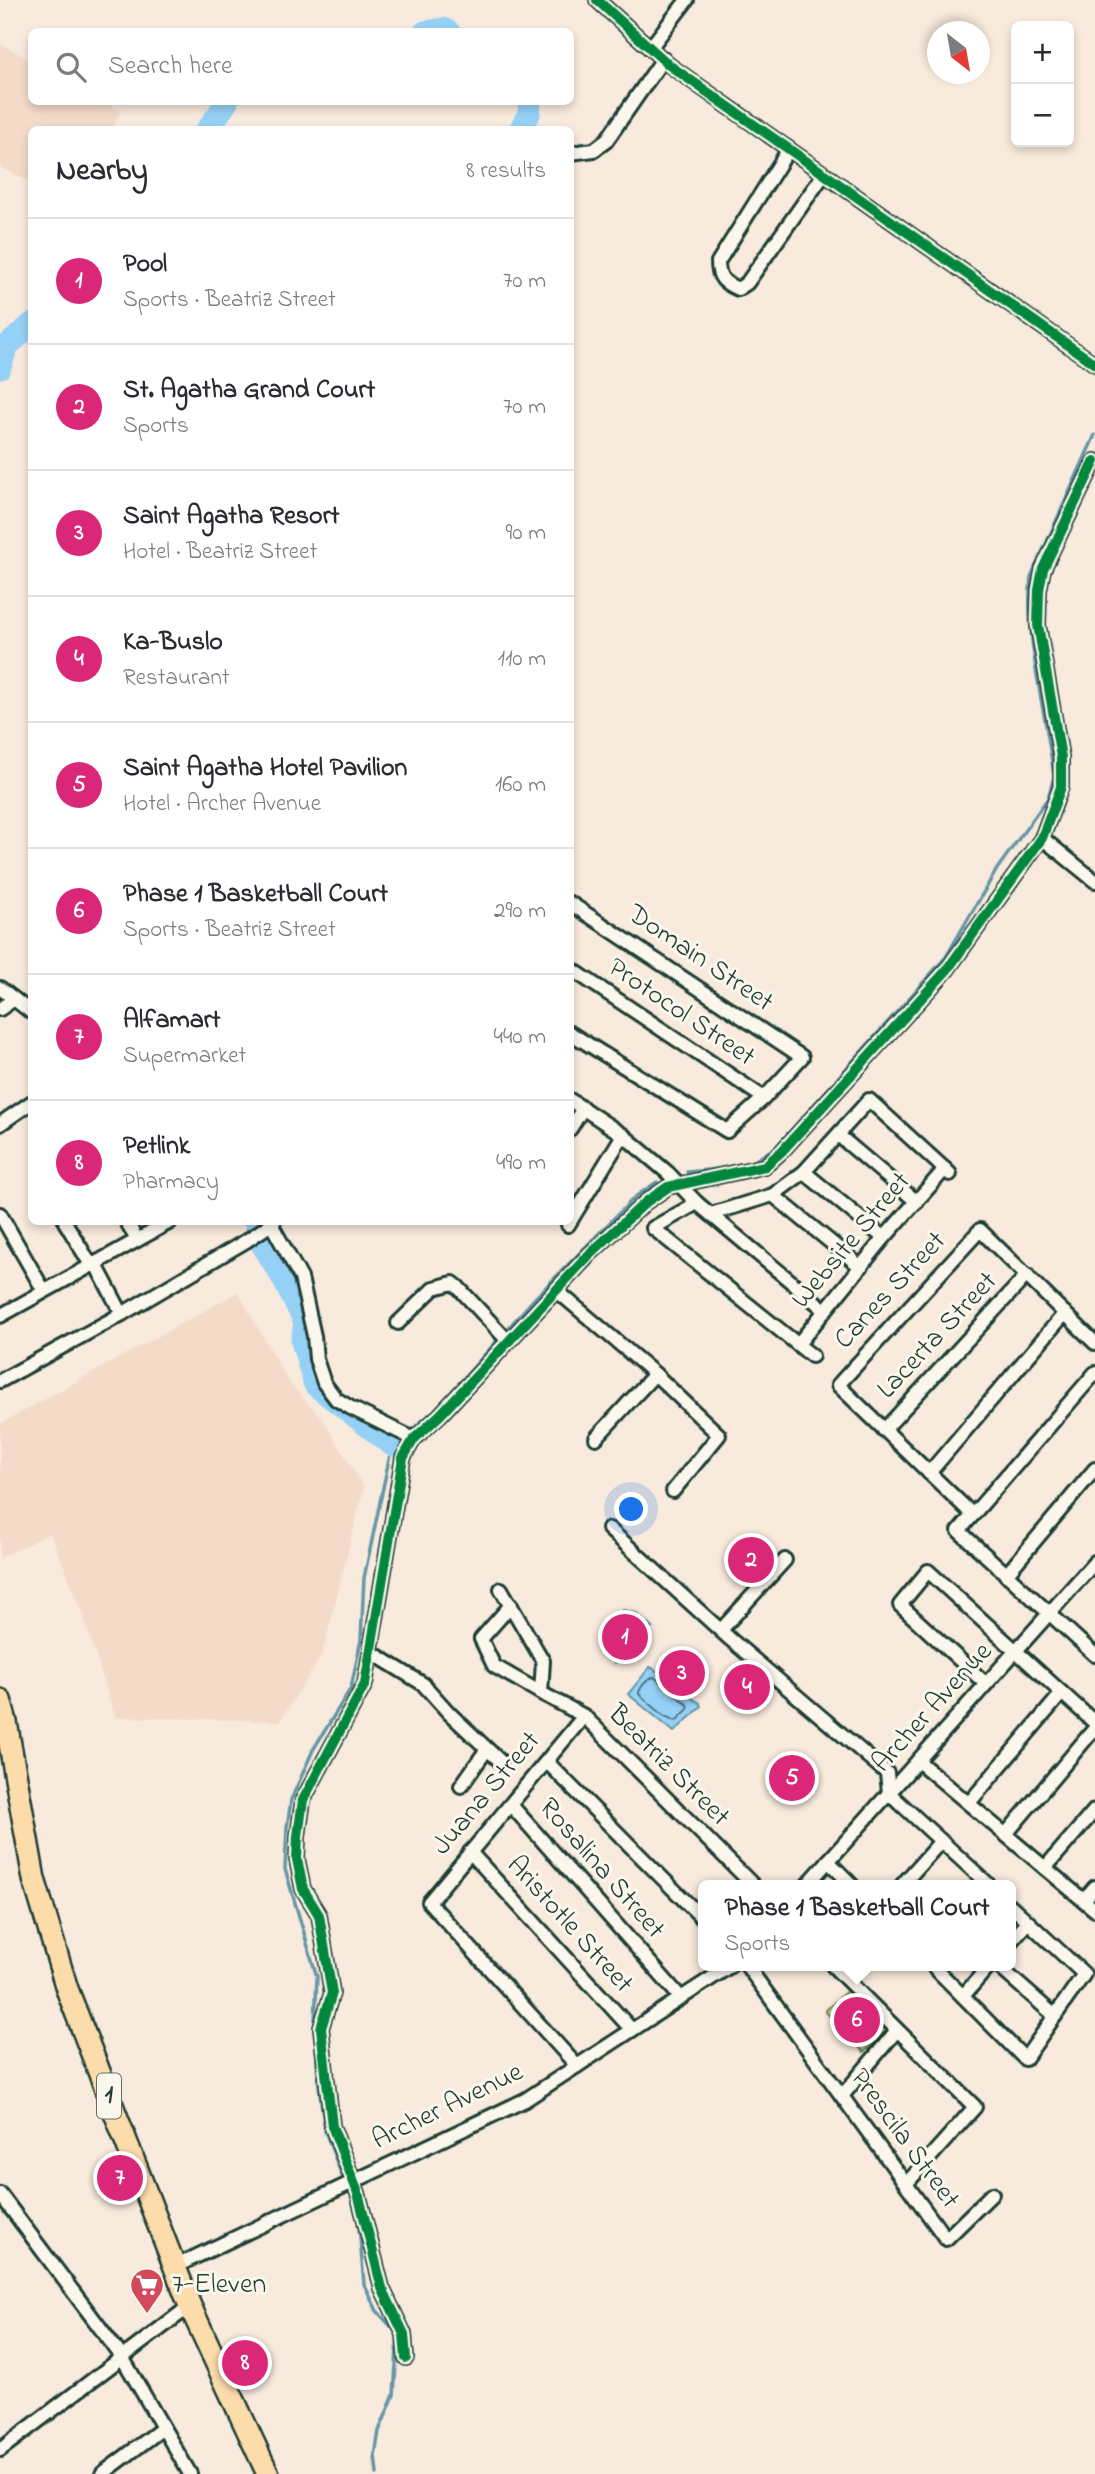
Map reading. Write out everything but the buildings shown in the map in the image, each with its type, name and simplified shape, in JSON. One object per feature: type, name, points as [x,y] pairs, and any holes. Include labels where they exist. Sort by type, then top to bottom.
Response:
[{"type":"highway","name":"1","points":[[0,1700],[34,1879],[67,1989],[173,2267],[268,2474]]},
{"type":"street","points":[[597,0],[663,59],[1095,364]]},
{"type":"street","points":[[650,48],[687,0]]},
{"type":"street","points":[[574,152],[594,150],[606,141],[663,59]]},
{"type":"street","points":[[789,149],[718,262],[718,272],[724,283],[738,289],[747,283],[824,174]]},
{"type":"street","points":[[407,2358],[404,2334],[382,2288],[368,2229],[332,2126],[321,2028],[332,1993],[319,1915],[303,1889],[297,1859],[303,1800],[365,1684],[403,1458],[414,1439],[440,1415],[504,1337],[556,1290],[632,1213],[668,1187],[765,1166],[782,1151],[947,970],[1042,838],[1061,787],[1061,757],[1038,625],[1040,590],[1043,569],[1095,461]]},
{"type":"street","points":[[1042,838],[1095,881]]},
{"type":"street","name":"Domain Street","points":[[574,906],[802,1057],[764,1098]]},
{"type":"street","name":"Protocol Street","points":[[574,971],[764,1098]]},
{"type":"street","points":[[0,988],[28,1010]]},
{"type":"street","points":[[0,1009],[13,999]]},
{"type":"street","points":[[574,1035],[727,1130],[764,1098]]},
{"type":"street","name":"Website Street","points":[[798,1345],[884,1238],[947,1172],[869,1100],[838,1135]]},
{"type":"street","points":[[574,1102],[623,1135],[697,1203],[825,1310]]},
{"type":"street","points":[[0,1124],[28,1105]]},
{"type":"street","points":[[574,1123],[583,1108]]},
{"type":"street","points":[[574,1215],[623,1135]]},
{"type":"street","points":[[710,1214],[772,1195],[804,1172],[838,1135],[917,1202]]},
{"type":"street","points":[[804,1172],[884,1238]]},
{"type":"street","points":[[772,1195],[860,1267]]},
{"type":"street","points":[[697,1203],[653,1228],[812,1356]]},
{"type":"street","points":[[0,1214],[44,1291]]},
{"type":"street","points":[[67,1225],[122,1314]]},
{"type":"street","points":[[129,1225],[137,1240]]},
{"type":"street","points":[[0,1316],[164,1225]]},
{"type":"street","points":[[0,1381],[122,1314],[269,1225]]},
{"type":"street","points":[[271,1225],[300,1278],[314,1336],[316,1359],[324,1383],[336,1399],[354,1411],[414,1439]]},
{"type":"street","name":"Canes Street","points":[[884,1430],[838,1385],[981,1230],[1027,1275]]},
{"type":"street","points":[[1027,1275],[1095,1343]]},
{"type":"street","name":"Lacerta Street","points":[[884,1430],[1027,1275]]},
{"type":"street","points":[[398,1323],[434,1288],[453,1283],[504,1337]]},
{"type":"street","points":[[556,1290],[718,1432],[719,1435],[673,1491]]},
{"type":"street","points":[[929,1473],[1065,1313]]},
{"type":"street","points":[[1095,1373],[959,1531],[1095,1655]]},
{"type":"street","points":[[596,1438],[655,1374]]},
{"type":"street","points":[[884,1430],[973,1515]]},
{"type":"street","points":[[1006,1575],[1095,1469]]},
{"type":"street","points":[[610,1530],[887,1773],[889,1793],[981,1880]]},
{"type":"street","points":[[721,1630],[785,1560]]},
{"type":"street","name":"Archer Avenue","points":[[811,1880],[1095,1562]]},
{"type":"street","points":[[986,1684],[900,1605],[928,1571],[1095,1726],[1006,1835]]},
{"type":"street","points":[[501,1588],[543,1661],[541,1693]]},
{"type":"street","name":"Beatriz Street","points":[[511,1605],[481,1639],[494,1666],[584,1716],[748,1880]]},
{"type":"street","points":[[371,1652],[423,1684],[449,1713],[500,1761]]},
{"type":"street","points":[[969,1803],[1062,1693]]},
{"type":"street","name":"Juana Street","points":[[577,2066],[429,1902],[584,1716]]},
{"type":"street","points":[[461,1786],[487,1749]]},
{"type":"street","points":[[918,1760],[1095,1910]]},
{"type":"street","points":[[547,1762],[698,1914]]},
{"type":"street","name":"Rosalina Street","points":[[511,1805],[681,1998]]},
{"type":"street","points":[[1045,1868],[1095,1810]]},
{"type":"street","points":[[906,1880],[941,1841]]},
{"type":"street","name":"Aristotle Street","points":[[470,1852],[632,2030]]},
{"type":"street","points":[[828,1861],[847,1880]]},
{"type":"street","points":[[1084,1900],[1095,1887]]},
{"type":"street","points":[[938,1971],[1025,2059],[1084,1974],[1016,1911]]},
{"type":"street","points":[[1016,1935],[1028,1922]]},
{"type":"street","name":"Archer Avenue","points":[[173,2267],[525,2100],[722,1971]]},
{"type":"street","name":"Prescila Street","points":[[751,1971],[946,2239],[992,2194]]},
{"type":"street","points":[[838,1971],[975,2107],[906,2184]]},
{"type":"street","points":[[963,1996],[985,1971]]},
{"type":"street","points":[[1004,1971],[1055,2016]]},
{"type":"street","points":[[842,2096],[898,2030]]},
{"type":"street","points":[[0,2194],[122,2357],[190,2474]]},
{"type":"street","points":[[0,2450],[190,2306]]},
{"type":"street","points":[[102,2474],[163,2428]]},
{"type":"shaded area","points":[[0,43],[28,59],[28,105],[110,105],[121,111],[114,126],[28,126],[28,181],[0,167]]},
{"type":"shaded area","points":[[238,1292],[288,1381],[324,1421],[364,1488],[322,1655],[280,1721],[115,1717],[81,1608],[50,1533],[0,1558],[0,1424]]},
{"type":"green space","points":[[850,1988],[889,2030],[864,2052],[825,2011]]},
{"type":"water","points":[[624,1610],[636,1613],[652,1628],[615,1663],[605,1652],[603,1643],[604,1639],[616,1632],[616,1617]]},
{"type":"water","points":[[650,1667],[700,1703],[701,1707],[674,1732],[628,1694]]},
{"type":"waterway","points":[[210,126],[225,105]]},
{"type":"waterway","points":[[522,126],[529,114],[530,105]]},
{"type":"waterway","points":[[0,367],[7,346],[28,328]]},
{"type":"waterway","points":[[748,1165],[776,1147],[946,957],[997,869],[1048,798],[1054,777],[1033,651],[1031,577],[1095,435]]},
{"type":"waterway","points":[[687,1172],[730,1168]]},
{"type":"waterway","points":[[413,1429],[439,1406],[534,1299],[635,1197],[657,1182]]},
{"type":"waterway","points":[[256,1225],[262,1244],[305,1322],[302,1341],[315,1385],[392,1445]]},
{"type":"waterway","points":[[343,2179],[325,2131],[315,2023],[317,1977],[285,1869],[287,1827],[291,1800],[313,1750],[351,1688],[361,1640],[364,1578],[392,1445],[400,1440]]},
{"type":"waterway","points":[[358,2215],[364,2284],[377,2311],[398,2334],[394,2395],[379,2431],[375,2456],[377,2474]]},
{"type":"cycle path","points":[[597,0],[669,65],[1095,364]]},
{"type":"cycle path","points":[[406,2358],[404,2334],[382,2288],[358,2193],[332,2126],[321,2028],[332,1993],[319,1915],[303,1889],[297,1859],[303,1800],[365,1684],[403,1458],[414,1439],[440,1415],[589,1255],[646,1202],[668,1187],[765,1166],[782,1151],[947,970],[1042,838],[1061,787],[1061,757],[1038,625],[1039,590],[1043,569],[1095,461]]},
{"type":"place","name":"St. Agatha Grand Court","points":[[751,1560]]},
{"type":"place","name":"Pool","points":[[625,1637]]},
{"type":"place","name":"Saint Agatha Resort","points":[[682,1673]]},
{"type":"place","name":"Ka-Buslo","points":[[747,1687]]},
{"type":"place","name":"Saint Agatha Hotel Pavilion","points":[[792,1778]]},
{"type":"place","name":"Phase 1 Basketball Court","points":[[857,2020]]},
{"type":"place","name":"Alfamart","points":[[120,2178]]},
{"type":"place","name":"7-Eleven","points":[[147,2315]]},
{"type":"place","name":"Petlink","points":[[245,2363]]}]
